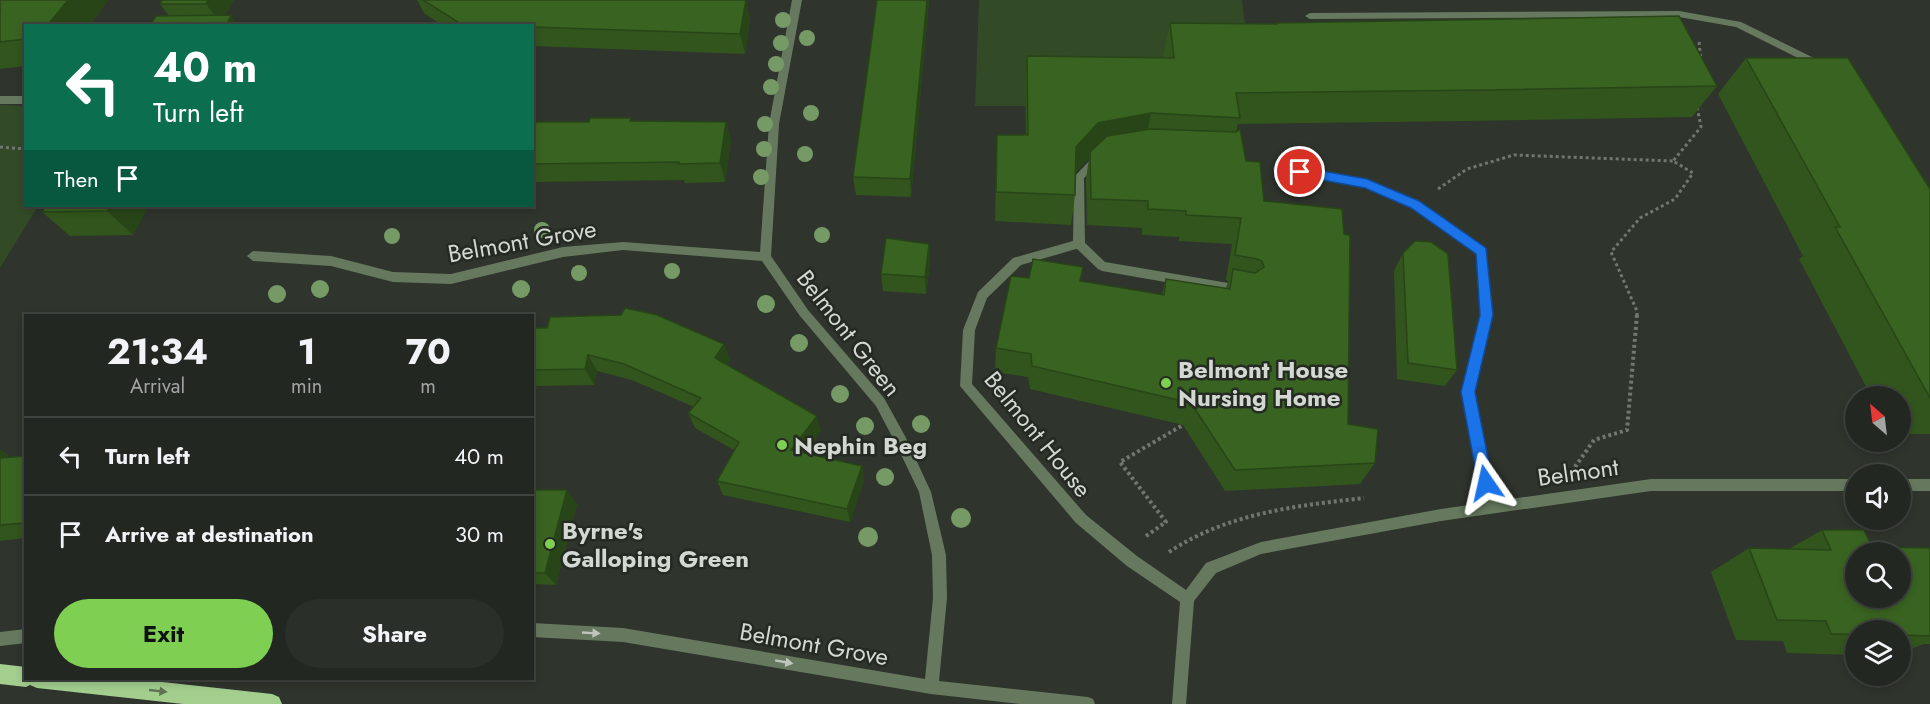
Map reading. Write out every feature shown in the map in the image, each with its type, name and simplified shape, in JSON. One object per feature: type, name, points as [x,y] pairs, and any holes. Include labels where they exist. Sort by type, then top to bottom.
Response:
[{"type":"highway","points":[[0,674],[24,677]]},
{"type":"highway","points":[[55,680],[272,704]]},
{"type":"street","name":"Belmont Green","points":[[797,0],[774,124],[765,257],[804,313],[880,402],[925,492],[939,555],[940,598],[931,687]]},
{"type":"street","points":[[1310,16],[1679,14],[1738,24],[1833,71]]},
{"type":"street","points":[[0,100],[24,100]]},
{"type":"street","points":[[1110,156],[1099,158],[1079,177],[1078,244],[1102,266],[1246,291]]},
{"type":"street","points":[[1278,168],[1367,184],[1415,204],[1482,251],[1487,315],[1468,392],[1490,507]]},
{"type":"street","name":"Belmont House","points":[[1078,244],[1017,261],[982,295],[969,330],[966,386],[1081,519],[1132,561],[1187,599]]},
{"type":"street","name":"Belmont Grove","points":[[253,256],[331,261],[393,277],[451,279],[563,252],[623,246],[765,257]]},
{"type":"street","name":"Belmont","points":[[1187,599],[1211,568],[1261,548],[1490,507],[1650,485],[1845,485]]},
{"type":"street","points":[[1911,485],[1930,485]]},
{"type":"street","points":[[1179,704],[1187,599]]},
{"type":"street","name":"Belmont Grove","points":[[534,630],[623,635],[931,687],[1088,704]]},
{"type":"street","points":[[0,639],[24,636]]},
{"type":"path","points":[[1697,17],[1701,60],[1698,68]]},
{"type":"path","points":[[1672,161],[1701,127],[1696,100]]},
{"type":"path","points":[[0,147],[24,148]]},
{"type":"path","points":[[1415,204],[1467,169],[1514,155],[1672,161],[1693,173],[1675,199],[1641,218],[1611,252],[1637,311],[1627,430]]},
{"type":"path","points":[[1156,528],[1166,522],[1120,462],[1183,425]]},
{"type":"green space","points":[[979,0],[1242,0],[1255,105],[1164,55],[1167,90],[1025,88],[1025,106],[975,106]]},
{"type":"green space","points":[[0,105],[24,106],[24,207],[37,207],[0,268]]},
{"type":"building","points":[[0,0],[68,0],[49,24],[24,24],[24,39],[0,42]]},
{"type":"building","points":[[162,0],[208,0],[206,4],[160,4]]},
{"type":"building","points":[[423,0],[746,0],[740,34],[534,27],[534,24],[461,24]]},
{"type":"building","points":[[877,0],[927,0],[910,179],[853,177]]},
{"type":"building","points":[[231,15],[227,24],[151,24],[156,16]]},
{"type":"building","points":[[1679,16],[1717,86],[1236,93],[1240,118],[1151,113],[1098,123],[1076,147],[1075,195],[996,192],[997,135],[1028,135],[1027,56],[1174,58],[1170,23],[1277,24]]},
{"type":"building","points":[[1746,58],[1848,58],[1930,189],[1930,398],[1835,227],[1840,227]]},
{"type":"building","points":[[590,118],[631,118],[630,121],[726,122],[720,163],[534,164],[536,122],[589,122]]},
{"type":"building","points":[[1151,129],[1236,132],[1240,129],[1246,161],[1260,162],[1264,201],[1342,209],[1344,234],[1350,235],[1348,424],[1378,429],[1375,463],[1235,470],[1191,403],[1032,366],[1031,354],[996,348],[1011,276],[1029,278],[1033,259],[1083,267],[1080,281],[1164,295],[1166,279],[1230,289],[1233,269],[1255,273],[1264,267],[1262,261],[1235,255],[1241,218],[1186,215],[1186,211],[1148,209],[1148,201],[1091,199],[1090,152],[1107,136]]},
{"type":"building","points":[[45,207],[109,207],[107,211],[42,212]]},
{"type":"building","points":[[886,238],[929,244],[925,277],[881,274]]},
{"type":"building","points":[[1415,241],[1431,242],[1448,254],[1457,370],[1408,363],[1403,253]]},
{"type":"building","points":[[625,308],[657,315],[724,344],[715,358],[817,416],[791,450],[862,466],[847,509],[717,481],[739,442],[688,413],[701,398],[624,364],[588,355],[585,369],[534,370],[534,328],[547,328],[550,317],[621,315]]},
{"type":"building","points":[[24,456],[24,523],[0,525],[0,458]]},
{"type":"building","points":[[534,490],[567,490],[545,573],[534,573]]},
{"type":"building","points":[[1822,530],[1864,530],[1870,542],[1845,542],[1845,608],[1911,608],[1911,548],[1930,548],[1930,636],[1911,635],[1911,620],[1845,620],[1845,634],[1831,634],[1826,621],[1777,620],[1749,548],[1831,550]]},
{"type":"place","name":"Belmont House Nursing Home","points":[[1166,383]]},
{"type":"place","name":"Nephin Beg","points":[[782,445]]},
{"type":"place","name":"Byrne's Galloping Green","points":[[550,544]]},
{"type":"route","points":[[1300,172],[1367,184],[1415,204],[1482,251],[1487,315],[1468,392],[1486,483]]}]
